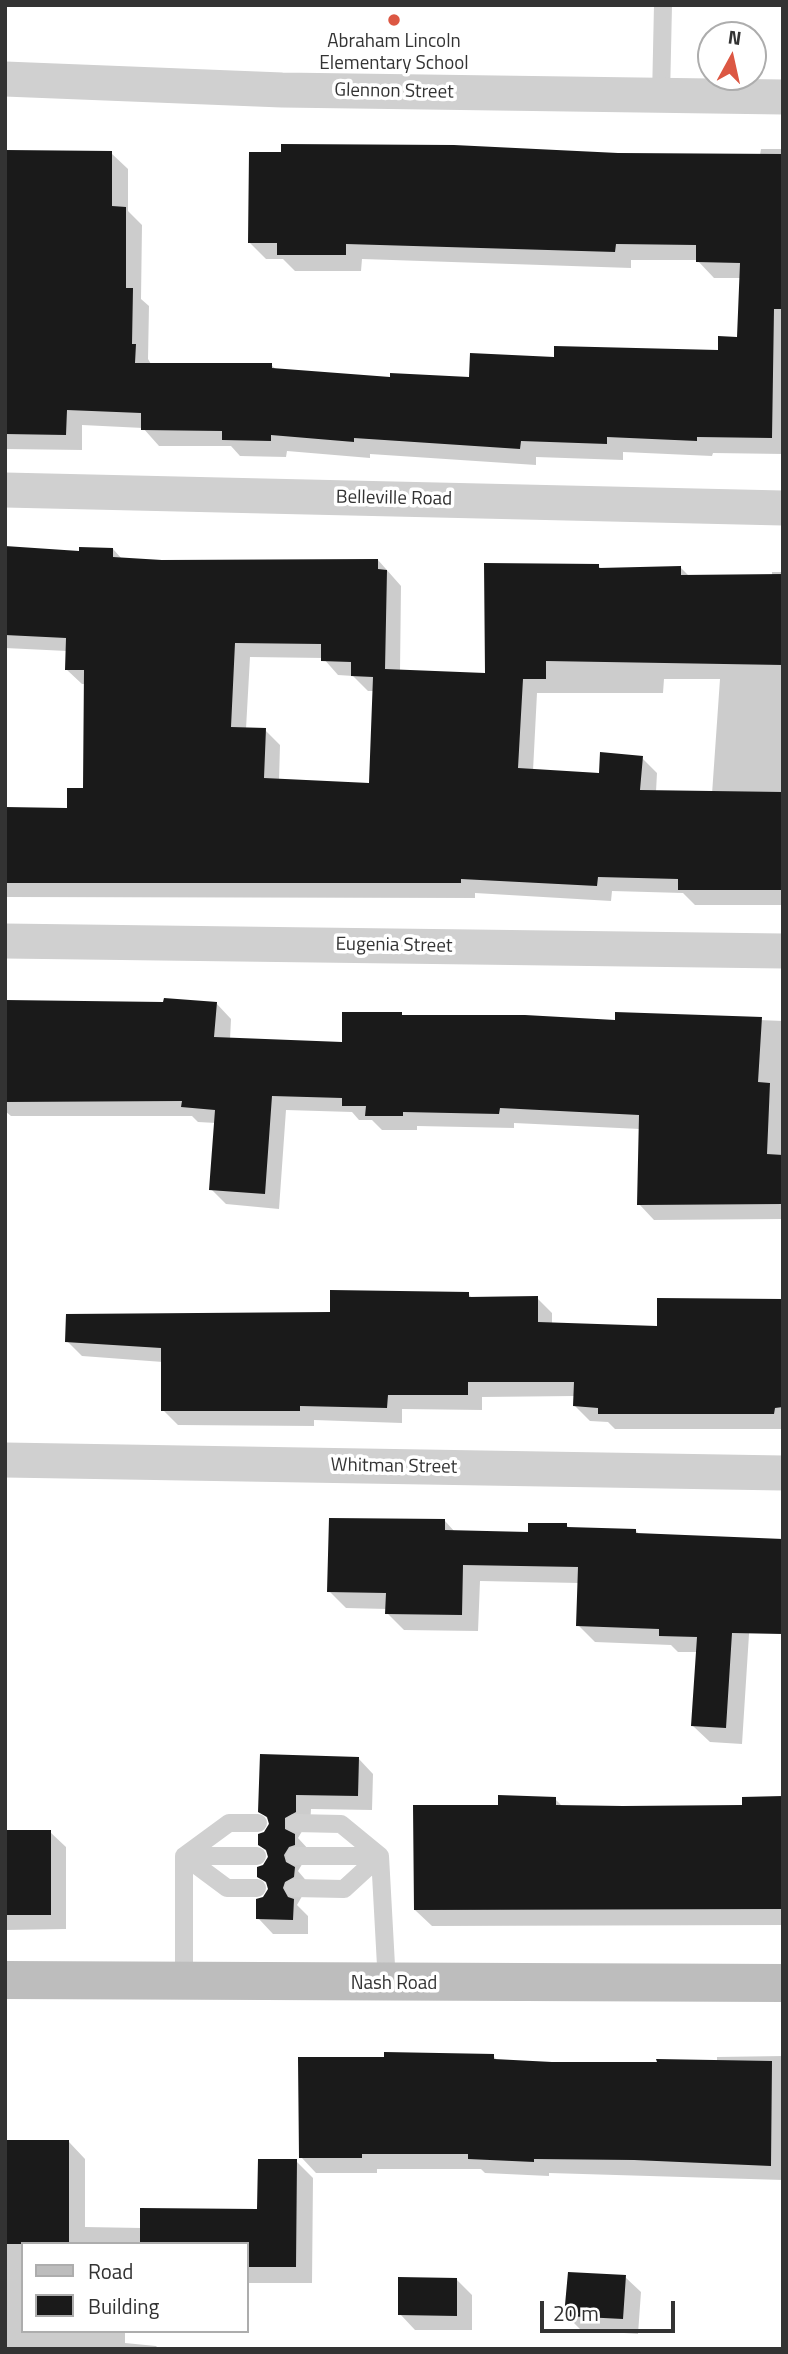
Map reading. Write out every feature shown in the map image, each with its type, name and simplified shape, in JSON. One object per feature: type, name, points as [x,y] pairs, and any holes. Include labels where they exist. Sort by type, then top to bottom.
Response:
[{"type":"main road","name":"Nash Road","points":[[5,1980],[387,1984],[783,1983]]},
{"type":"street","name":"Glennon Street","points":[[5,79],[282,90],[783,97]]},
{"type":"street","name":"Belleville Road","points":[[5,490],[783,508]]},
{"type":"street","name":"Eugenia Street","points":[[5,941],[783,951]]},
{"type":"street","name":"Whitman Street","points":[[5,1460],[783,1473]]},
{"type":"lane","points":[[660,97],[663,5]]},
{"type":"lane","points":[[184,1856],[229,1823],[258,1823]]},
{"type":"lane","points":[[295,1823],[341,1824],[380,1856],[387,1984]]},
{"type":"lane","points":[[184,1856],[257,1856]]},
{"type":"lane","points":[[184,1856],[227,1888],[257,1888]]},
{"type":"lane","points":[[184,1856],[184,1982]]},
{"type":"lane","points":[[295,1856],[380,1856]]},
{"type":"lane","points":[[294,1888],[344,1889],[380,1856]]},
{"type":"building","points":[[281,144],[454,145],[618,153],[783,154],[783,309],[774,309],[772,438],[697,437],[697,441],[607,437],[607,444],[521,441],[520,449],[354,438],[354,442],[271,435],[271,441],[222,440],[222,431],[141,430],[141,413],[67,410],[66,435],[5,434],[5,150],[112,151],[112,206],[126,207],[126,288],[133,288],[132,344],[136,344],[135,363],[272,363],[272,368],[390,377],[390,373],[469,377],[470,353],[554,357],[554,346],[718,350],[718,336],[737,337],[740,263],[696,262],[696,245],[616,244],[615,252],[346,244],[346,255],[277,255],[277,243],[248,243],[249,152],[281,152]]},
{"type":"building","points":[[5,546],[79,551],[79,547],[113,548],[113,557],[162,560],[378,559],[378,569],[387,570],[385,669],[485,673],[484,563],[599,564],[599,568],[681,566],[681,575],[783,574],[783,665],[546,661],[546,679],[523,679],[518,768],[599,773],[600,752],[643,756],[640,790],[783,792],[783,890],[678,890],[678,879],[598,877],[597,886],[461,879],[461,883],[5,883],[5,807],[67,808],[67,788],[83,788],[84,670],[65,670],[66,638],[5,635]],"holes":[[[235,643],[321,644],[321,661],[351,662],[351,676],[373,677],[369,783],[264,778],[266,728],[231,727]]]},
{"type":"building","points":[[164,998],[217,1002],[214,1037],[342,1042],[342,1012],[525,1015],[615,1020],[615,1012],[762,1017],[758,1082],[770,1083],[767,1154],[783,1155],[783,1204],[637,1205],[639,1115],[500,1108],[499,1114],[403,1112],[403,1116],[365,1116],[366,1106],[342,1106],[342,1098],[272,1096],[265,1194],[209,1190],[215,1110],[181,1107],[182,1101],[5,1102],[5,1000],[163,1002]]},
{"type":"building","points":[[330,1290],[469,1292],[469,1297],[538,1296],[538,1322],[657,1326],[657,1298],[783,1299],[783,1407],[775,1408],[774,1414],[598,1414],[598,1408],[573,1406],[574,1382],[468,1382],[468,1395],[388,1395],[387,1408],[300,1406],[300,1411],[161,1411],[161,1348],[65,1342],[66,1314],[330,1312]]},
{"type":"building","points":[[329,1518],[445,1519],[445,1530],[528,1532],[528,1523],[567,1523],[567,1527],[636,1529],[636,1533],[783,1539],[783,1634],[732,1633],[726,1728],[691,1726],[697,1637],[659,1636],[659,1629],[576,1626],[578,1567],[463,1565],[462,1615],[385,1614],[386,1593],[327,1592]]},
{"type":"building","points":[[260,1754],[359,1757],[358,1796],[296,1795],[296,1812],[285,1818],[285,1829],[295,1834],[295,1845],[289,1847],[284,1855],[286,1862],[295,1867],[294,1877],[285,1882],[283,1888],[288,1897],[294,1899],[293,1920],[256,1919],[256,1899],[263,1897],[268,1889],[266,1882],[257,1877],[257,1867],[263,1865],[268,1857],[266,1850],[258,1845],[258,1834],[264,1832],[269,1824],[267,1817],[258,1812]]},
{"type":"building","points":[[498,1795],[556,1797],[556,1805],[623,1806],[742,1805],[742,1797],[783,1796],[783,1909],[414,1910],[413,1805],[498,1805]]},
{"type":"building","points":[[5,1830],[51,1830],[51,1915],[5,1915]]},
{"type":"building","points":[[384,2052],[494,2054],[494,2059],[552,2062],[657,2062],[656,2059],[772,2061],[771,2166],[634,2160],[534,2159],[534,2162],[468,2159],[468,2154],[362,2154],[362,2158],[299,2158],[298,2057],[384,2057]]},
{"type":"building","points":[[5,2140],[69,2140],[69,2242],[5,2244]]},
{"type":"building","points":[[258,2159],[297,2159],[296,2267],[248,2267],[248,2242],[140,2242],[140,2208],[257,2209]]},
{"type":"building","points":[[568,2272],[626,2275],[623,2319],[564,2316]]},
{"type":"building","points":[[398,2277],[457,2278],[457,2316],[398,2315]]},
{"type":"place","name":"Abraham Lincoln Elementary School","points":[[394,20]]}]
